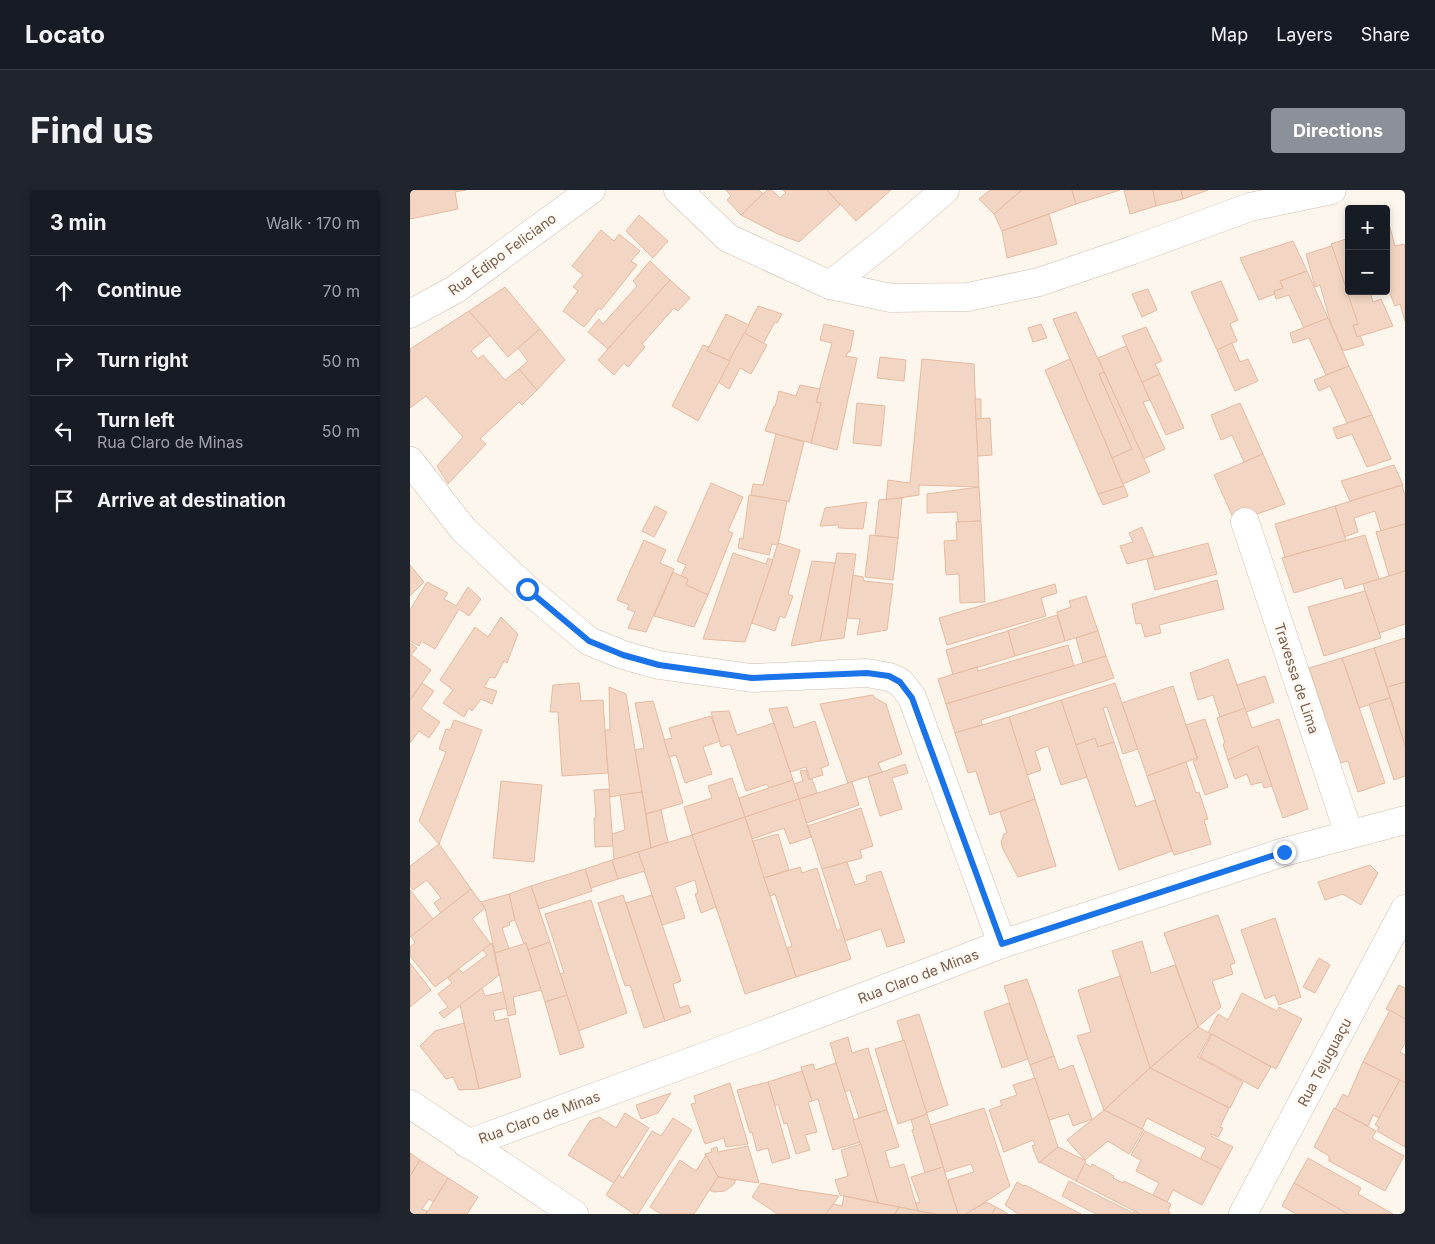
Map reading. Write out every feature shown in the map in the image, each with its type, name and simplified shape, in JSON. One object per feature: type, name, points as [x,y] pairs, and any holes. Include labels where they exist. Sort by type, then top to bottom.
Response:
[{"type":"street","name":"Rua Édipo Feliciano","points":[[410,314],[456,289],[591,190]]},
{"type":"street","points":[[678,190],[728,238],[830,285],[891,298],[968,297],[1039,282],[1250,207],[1332,190]]},
{"type":"street","points":[[830,285],[945,190]]},
{"type":"street","points":[[410,461],[462,529],[527,589],[589,641],[623,655],[659,665],[752,678],[867,673],[889,676],[900,682],[912,698],[1002,944]]},
{"type":"street","name":"Travessa de Lima","points":[[1245,522],[1349,834]]},
{"type":"street","name":"Rua Claro de Minas","points":[[467,1144],[1002,944],[1284,852],[1405,820]]},
{"type":"street","name":"Rua Tejuguaçu","points":[[1243,1214],[1405,910]]},
{"type":"street","points":[[410,1104],[574,1214]]},
{"type":"building","points":[[410,190],[466,190],[455,192],[458,209],[410,219]]},
{"type":"building","points":[[726,190],[759,190],[763,194],[741,215],[727,200],[731,196]]},
{"type":"building","points":[[767,190],[772,190],[780,198],[786,193],[783,190],[827,190],[840,205],[799,242],[778,234],[741,215]]},
{"type":"building","points":[[827,190],[891,190],[856,221]]},
{"type":"building","points":[[990,190],[1022,190],[994,214],[979,199]]},
{"type":"building","points":[[1022,190],[1072,190],[1076,204],[1002,231],[994,214]]},
{"type":"building","points":[[1072,190],[1120,190],[1076,204]]},
{"type":"building","points":[[1124,190],[1153,190],[1156,206],[1130,214]]},
{"type":"building","points":[[1153,190],[1181,190],[1183,199],[1156,206]]},
{"type":"building","points":[[1181,190],[1208,190],[1183,199]]},
{"type":"building","points":[[1049,214],[1057,244],[1007,258],[1002,231]]},
{"type":"building","points":[[639,215],[668,241],[653,258],[626,231]]},
{"type":"building","points":[[1390,227],[1395,246],[1404,244],[1405,248],[1405,321],[1400,304],[1395,306],[1390,294]]},
{"type":"building","points":[[601,230],[614,241],[619,234],[640,251],[631,261],[637,265],[601,310],[599,308],[584,327],[563,311],[578,291],[573,287],[583,275],[572,266]]},
{"type":"building","points":[[1345,239],[1345,285],[1331,244]]},
{"type":"building","points":[[1293,241],[1307,271],[1280,281],[1283,288],[1274,291],[1275,294],[1259,300],[1240,258]]},
{"type":"building","points":[[1332,246],[1345,285],[1345,295],[1348,295],[1358,324],[1353,325],[1357,337],[1360,336],[1364,345],[1343,351],[1331,324],[1320,285],[1315,287],[1306,254]]},
{"type":"building","points":[[650,261],[670,280],[608,349],[588,332],[599,319],[603,324],[637,286],[633,281]]},
{"type":"building","points":[[1307,271],[1328,318],[1304,328],[1289,295],[1276,299],[1274,291],[1283,288],[1280,281]]},
{"type":"building","points":[[670,280],[690,298],[678,311],[674,308],[642,344],[645,347],[628,367],[624,363],[614,375],[598,360]]},
{"type":"building","points":[[1221,281],[1238,320],[1230,324],[1237,341],[1217,350],[1191,292]]},
{"type":"building","points":[[505,287],[540,329],[508,357],[469,311]]},
{"type":"building","points":[[1148,289],[1157,310],[1142,317],[1132,294]]},
{"type":"building","points":[[1348,295],[1371,295],[1373,302],[1381,299],[1393,326],[1357,337],[1353,325],[1358,324]]},
{"type":"building","points":[[758,306],[782,314],[777,323],[775,322],[763,344],[744,333]]},
{"type":"building","points":[[469,311],[490,335],[471,351],[478,359],[483,355],[505,380],[519,369],[537,390],[522,405],[519,402],[480,439],[486,444],[448,484],[437,466],[463,437],[426,396],[410,408],[410,349]]},
{"type":"building","points":[[1076,312],[1104,372],[1099,374],[1132,449],[1112,458],[1053,319]]},
{"type":"building","points":[[726,314],[749,325],[730,361],[707,351]]},
{"type":"building","points":[[1328,318],[1349,366],[1326,375],[1309,338],[1293,343],[1290,333]]},
{"type":"building","points":[[824,324],[854,331],[850,352],[846,356],[857,358],[837,450],[811,443],[821,403],[816,402],[832,343],[820,340]]},
{"type":"building","points":[[1041,324],[1047,338],[1033,342],[1028,328]]},
{"type":"building","points":[[1146,327],[1162,361],[1155,364],[1160,374],[1142,382],[1122,336]]},
{"type":"building","points":[[540,329],[565,360],[537,390],[519,369],[528,361],[518,348]]},
{"type":"building","points":[[744,333],[767,345],[751,374],[740,368],[729,389],[718,382]]},
{"type":"building","points":[[1232,343],[1240,362],[1248,359],[1258,381],[1235,391],[1217,350]]},
{"type":"building","points":[[703,345],[709,347],[707,351],[730,361],[698,421],[672,406]]},
{"type":"building","points":[[1126,346],[1150,400],[1143,402],[1165,449],[1143,459],[1098,358]]},
{"type":"building","points":[[880,357],[906,360],[904,381],[877,378]]},
{"type":"building","points":[[922,359],[974,364],[979,487],[919,485],[919,495],[886,500],[888,480],[910,483]]},
{"type":"building","points":[[1070,359],[1124,486],[1098,494],[1045,370]]},
{"type":"building","points":[[1349,366],[1372,415],[1347,423],[1330,386],[1319,391],[1314,380]]},
{"type":"building","points":[[1104,372],[1150,472],[1123,484],[1112,458],[1132,449],[1099,374]]},
{"type":"building","points":[[1160,374],[1184,428],[1166,435],[1142,382]]},
{"type":"building","points":[[800,385],[820,389],[816,402],[821,403],[811,443],[765,431],[775,407],[779,391],[796,396]]},
{"type":"building","points":[[975,399],[981,399],[981,419],[976,419]]},
{"type":"building","points":[[857,403],[885,406],[881,446],[853,443]]},
{"type":"building","points":[[1240,403],[1263,454],[1244,462],[1232,435],[1221,440],[1211,415]]},
{"type":"building","points":[[1372,415],[1391,459],[1367,467],[1352,434],[1337,439],[1333,428]]},
{"type":"building","points":[[990,418],[992,455],[978,456],[976,419]]},
{"type":"building","points":[[776,434],[804,442],[789,502],[751,495],[753,484],[763,485]]},
{"type":"building","points":[[1263,454],[1285,504],[1235,522],[1214,475]]},
{"type":"building","points":[[1394,465],[1403,485],[1350,501],[1341,481]]},
{"type":"building","points":[[711,483],[743,497],[728,531],[733,533],[708,595],[686,585],[688,579],[681,576],[686,565],[677,561]]},
{"type":"building","points":[[1402,485],[1405,496],[1405,524],[1381,531],[1375,511],[1354,518],[1358,532],[1344,537],[1335,506]]},
{"type":"building","points":[[1124,486],[1128,496],[1103,505],[1098,494]]},
{"type":"building","points":[[979,487],[981,521],[958,522],[957,512],[927,513],[927,494]]},
{"type":"building","points":[[749,495],[787,501],[778,545],[772,544],[769,555],[738,548],[740,538],[743,539]]},
{"type":"building","points":[[902,498],[898,538],[875,536],[879,500]]},
{"type":"building","points":[[867,502],[863,529],[839,528],[838,525],[820,526],[825,508]]},
{"type":"building","points":[[655,506],[667,512],[654,537],[642,531]]},
{"type":"building","points":[[1335,506],[1346,541],[1285,557],[1275,524]]},
{"type":"building","points":[[981,521],[985,602],[960,603],[959,574],[946,575],[944,541],[957,540],[956,522]]},
{"type":"building","points":[[1405,524],[1405,571],[1389,576],[1376,532]]},
{"type":"building","points":[[1142,527],[1154,557],[1127,564],[1120,546],[1133,542],[1129,533]]},
{"type":"building","points":[[870,535],[898,538],[893,580],[865,577]]},
{"type":"building","points":[[1365,535],[1379,579],[1345,589],[1342,578],[1294,593],[1282,558]]},
{"type":"building","points":[[644,540],[666,550],[660,563],[674,569],[646,632],[628,628],[635,612],[627,609],[629,605],[617,600]]},
{"type":"building","points":[[778,543],[800,550],[788,594],[793,596],[785,618],[780,616],[775,631],[752,623]]},
{"type":"building","points":[[1208,543],[1217,574],[1155,590],[1147,559]]},
{"type":"building","points":[[733,553],[766,564],[768,558],[773,560],[745,642],[703,639]]},
{"type":"building","points":[[837,553],[856,554],[844,638],[820,641]]},
{"type":"building","points":[[812,561],[835,563],[820,641],[791,646]]},
{"type":"building","points":[[410,565],[424,582],[410,596]]},
{"type":"building","points":[[1405,571],[1405,624],[1379,633],[1363,584]]},
{"type":"building","points":[[673,572],[688,579],[686,585],[708,595],[694,627],[654,616]]},
{"type":"building","points":[[853,575],[863,577],[864,581],[893,584],[887,630],[857,635],[860,619],[847,618]]},
{"type":"building","points":[[1217,580],[1224,609],[1159,625],[1161,633],[1145,637],[1141,623],[1136,624],[1132,604]]},
{"type":"building","points":[[427,582],[448,593],[444,599],[456,606],[468,587],[481,599],[469,616],[459,609],[435,649],[421,641],[419,646],[410,641],[410,610]]},
{"type":"building","points":[[1055,584],[1057,593],[1041,598],[1046,616],[947,645],[939,618]]},
{"type":"building","points":[[1365,591],[1381,638],[1324,656],[1308,607]]},
{"type":"building","points":[[1086,596],[1098,631],[1065,641],[1057,612],[1071,607],[1069,601]]},
{"type":"building","points":[[1057,615],[1065,641],[1015,656],[1007,631]]},
{"type":"building","points":[[501,617],[518,634],[507,663],[504,661],[495,678],[490,677],[484,687],[497,691],[492,704],[481,699],[472,711],[469,708],[464,717],[443,703],[453,690],[440,680],[475,627],[488,637]]},
{"type":"building","points":[[1008,631],[1015,656],[953,675],[946,650]]},
{"type":"building","points":[[1098,631],[1106,656],[1083,663],[1076,638]]},
{"type":"building","points":[[1405,638],[1405,682],[1387,687],[1374,648]]},
{"type":"building","points":[[410,643],[417,648],[411,655],[431,670],[410,700]]},
{"type":"building","points":[[1068,645],[1074,666],[946,704],[938,679],[977,667],[978,671]]},
{"type":"building","points":[[1374,648],[1390,698],[1359,708],[1342,658]]},
{"type":"building","points":[[1106,656],[1114,678],[981,720],[982,725],[955,733],[946,704]]},
{"type":"building","points":[[1342,658],[1385,783],[1358,792],[1348,761],[1340,763],[1309,668]]},
{"type":"building","points":[[1228,659],[1245,708],[1220,717],[1213,695],[1198,700],[1190,673]]},
{"type":"building","points":[[1265,676],[1274,702],[1246,712],[1237,685]]},
{"type":"building","points":[[1405,682],[1405,746],[1387,687]]},
{"type":"building","points":[[422,683],[434,691],[421,709],[440,722],[429,738],[419,731],[410,743],[410,700]]},
{"type":"building","points":[[579,683],[581,701],[603,700],[608,773],[562,776],[558,712],[550,712],[553,685]]},
{"type":"building","points":[[1115,683],[1138,749],[1123,754],[1107,707],[1103,708],[1114,742],[1098,747],[1095,738],[1076,745],[1061,700]]},
{"type":"building","points":[[1173,686],[1197,758],[1147,776],[1122,703]]},
{"type":"building","points":[[609,687],[626,694],[642,792],[610,797],[605,730],[610,730]]},
{"type":"building","points":[[873,695],[886,704],[902,754],[878,763],[882,772],[848,783],[820,704]]},
{"type":"building","points":[[1390,698],[1405,746],[1405,776],[1394,780],[1369,704]]},
{"type":"building","points":[[1061,700],[1087,777],[1061,785],[1048,746],[1035,751],[1041,770],[1027,775],[1009,717]]},
{"type":"building","points":[[653,701],[683,803],[646,814],[635,750],[644,748],[635,703]]},
{"type":"building","points":[[787,707],[794,728],[815,721],[829,765],[821,768],[823,775],[810,779],[806,767],[790,772],[769,709]]},
{"type":"building","points":[[1245,708],[1252,728],[1279,719],[1308,809],[1283,818],[1258,746],[1228,760],[1217,718]]},
{"type":"building","points":[[729,711],[737,735],[774,723],[793,780],[769,788],[767,784],[746,791],[730,744],[721,747],[711,712]]},
{"type":"building","points":[[711,716],[720,741],[703,747],[712,774],[685,783],[676,755],[669,757],[664,740],[672,738],[669,728]]},
{"type":"building","points":[[1009,717],[1035,799],[990,815],[976,771],[968,773],[955,733]]},
{"type":"building","points":[[1205,719],[1228,787],[1205,795],[1193,761],[1198,759],[1186,725]]},
{"type":"building","points":[[454,720],[482,730],[439,844],[419,821],[446,752],[439,749],[446,729],[450,730]]},
{"type":"building","points":[[1095,738],[1098,747],[1114,742],[1136,807],[1155,800],[1172,851],[1119,870],[1076,745]]},
{"type":"building","points":[[1258,746],[1272,786],[1264,788],[1262,782],[1251,785],[1247,774],[1235,779],[1228,760]]},
{"type":"building","points":[[1186,762],[1196,793],[1199,792],[1208,819],[1204,820],[1211,844],[1174,855],[1147,776]]},
{"type":"building","points":[[905,764],[908,773],[892,778],[902,809],[880,816],[868,777]]},
{"type":"building","points":[[806,770],[809,780],[812,779],[817,793],[799,799],[794,784],[803,781],[800,771]]},
{"type":"building","points":[[732,778],[745,817],[692,835],[684,807],[712,798],[708,786]]},
{"type":"building","points":[[793,780],[799,799],[745,817],[739,798]]},
{"type":"building","points":[[501,781],[542,785],[534,862],[493,858]]},
{"type":"building","points":[[852,782],[859,805],[806,823],[799,799]]},
{"type":"building","points":[[609,789],[613,846],[595,847],[594,818],[596,818],[594,790]]},
{"type":"building","points":[[642,792],[651,848],[614,860],[612,834],[625,830],[620,795]]},
{"type":"building","points":[[799,799],[811,837],[790,844],[784,828],[752,839],[745,817]]},
{"type":"building","points":[[1035,799],[1056,866],[1018,877],[1001,842],[1004,834],[1007,833],[1000,812]]},
{"type":"building","points":[[861,808],[873,846],[860,850],[862,858],[822,869],[808,826]]},
{"type":"building","points":[[661,810],[668,842],[651,848],[646,814]]},
{"type":"building","points":[[745,817],[796,977],[745,994],[692,835]]},
{"type":"building","points":[[778,834],[789,870],[764,878],[753,841]]},
{"type":"building","points":[[692,835],[716,907],[701,913],[695,894],[698,893],[695,880],[675,887],[685,918],[662,925],[638,852]]},
{"type":"building","points":[[439,844],[471,889],[441,913],[434,903],[441,898],[427,880],[413,890],[410,886],[410,866]]},
{"type":"building","points":[[638,852],[645,871],[618,879],[612,860]]},
{"type":"building","points":[[612,860],[618,879],[591,888],[585,869]]},
{"type":"building","points":[[847,862],[855,885],[867,881],[866,876],[881,871],[905,942],[887,947],[881,929],[845,941],[822,869]]},
{"type":"building","points":[[1370,865],[1378,873],[1361,905],[1343,894],[1325,900],[1318,882]]},
{"type":"building","points":[[800,867],[802,873],[817,868],[837,931],[841,929],[851,959],[796,977],[787,948],[792,946],[775,894],[770,896],[764,878]]},
{"type":"building","points":[[585,869],[592,891],[539,909],[531,886]]},
{"type":"building","points":[[531,886],[550,942],[528,950],[515,920],[509,894]]},
{"type":"building","points":[[471,889],[485,908],[472,919],[491,944],[435,987],[410,956],[410,947],[415,943],[411,936]]},
{"type":"building","points":[[410,890],[433,919],[410,937]]},
{"type":"building","points":[[509,894],[515,920],[509,922],[510,925],[502,928],[509,949],[495,953],[485,908],[481,902]]},
{"type":"building","points":[[623,895],[665,1021],[644,1028],[630,985],[625,986],[598,903]]},
{"type":"building","points":[[652,895],[681,981],[673,984],[680,1008],[688,1005],[691,1012],[665,1021],[626,903]]},
{"type":"building","points":[[591,900],[627,1013],[578,1031],[560,974],[564,973],[545,914]]},
{"type":"building","points":[[1218,915],[1235,963],[1230,965],[1233,974],[1212,981],[1221,1007],[1198,1027],[1164,933]]},
{"type":"building","points":[[1275,918],[1301,997],[1279,1005],[1275,995],[1265,999],[1241,930]]},
{"type":"building","points":[[1142,941],[1151,973],[1175,965],[1198,1027],[1150,1068],[1112,951]]},
{"type":"building","points":[[550,942],[567,995],[545,1002],[528,950]]},
{"type":"building","points":[[492,943],[499,975],[444,1018],[439,1013],[448,1007],[438,994],[452,983],[448,978],[459,969],[463,973],[487,955],[483,950]]},
{"type":"building","points":[[526,943],[541,990],[513,997],[516,1014],[508,1016],[495,953]]},
{"type":"building","points":[[1319,958],[1330,965],[1315,993],[1303,987]]},
{"type":"building","points":[[410,963],[431,990],[410,1007]]},
{"type":"building","points":[[1120,976],[1150,1068],[1104,1110],[1077,1036],[1091,1032],[1078,990]]},
{"type":"building","points":[[1027,979],[1054,1056],[1030,1065],[1004,986]]},
{"type":"building","points":[[1399,985],[1405,988],[1405,1019],[1386,1009]]},
{"type":"building","points":[[482,988],[485,996],[503,992],[507,1008],[493,1011],[495,1021],[508,1018],[521,1077],[479,1089],[460,1005]]},
{"type":"building","points":[[1242,993],[1277,1011],[1279,1007],[1302,1019],[1276,1069],[1208,1033],[1218,1014],[1228,1020]]},
{"type":"building","points":[[567,995],[584,1047],[560,1055],[545,1002]]},
{"type":"building","points":[[1009,1003],[1028,1059],[1002,1068],[984,1012]]},
{"type":"building","points":[[1390,1010],[1405,1019],[1405,1043],[1400,1052],[1405,1055],[1405,1083],[1363,1062]]},
{"type":"building","points":[[919,1014],[948,1105],[926,1113],[897,1021]]},
{"type":"building","points":[[464,1023],[479,1089],[459,1090],[453,1077],[446,1079],[420,1046],[435,1031]]},
{"type":"building","points":[[1198,1027],[1211,1034],[1198,1057],[1243,1082],[1230,1108],[1150,1068]]},
{"type":"building","points":[[1212,1034],[1271,1067],[1258,1089],[1200,1057]]},
{"type":"building","points":[[848,1037],[852,1053],[868,1048],[887,1110],[859,1118],[850,1090],[845,1092],[830,1043]]},
{"type":"building","points":[[904,1040],[927,1114],[898,1124],[875,1049]]},
{"type":"building","points":[[1054,1056],[1059,1070],[1073,1065],[1092,1119],[1073,1126],[1069,1114],[1049,1120],[1030,1065]]},
{"type":"building","points":[[1363,1062],[1400,1080],[1379,1118],[1373,1115],[1368,1126],[1335,1109],[1343,1094],[1348,1097]]},
{"type":"building","points":[[836,1063],[861,1142],[833,1150],[818,1099],[812,1101],[801,1067],[813,1064],[815,1070]]},
{"type":"building","points":[[1150,1068],[1229,1108],[1220,1127],[1223,1128],[1218,1137],[1211,1134],[1211,1136],[1233,1147],[1221,1169],[1200,1159],[1206,1148],[1147,1118],[1142,1129],[1104,1110]]},
{"type":"building","points":[[802,1071],[812,1101],[808,1102],[817,1132],[805,1135],[810,1150],[796,1154],[787,1123],[784,1124],[778,1104],[775,1106],[768,1082]]},
{"type":"building","points":[[1035,1078],[1058,1147],[1039,1163],[1032,1146],[1035,1145],[1033,1140],[1004,1152],[989,1110],[1002,1105],[1000,1101],[1017,1095],[1013,1085]]},
{"type":"building","points":[[1400,1080],[1405,1083],[1405,1147],[1377,1131],[1379,1127],[1375,1125]]},
{"type":"building","points":[[768,1082],[790,1158],[772,1163],[768,1148],[757,1151],[737,1090]]},
{"type":"building","points":[[730,1083],[748,1144],[726,1147],[724,1138],[705,1144],[691,1104],[696,1103],[694,1096]]},
{"type":"building","points":[[671,1093],[658,1113],[641,1119],[636,1105]]},
{"type":"building","points":[[984,1108],[1010,1186],[966,1214],[958,1214],[948,1180],[974,1172],[971,1164],[945,1172],[930,1125]]},
{"type":"building","points":[[1334,1108],[1376,1131],[1372,1138],[1404,1156],[1385,1191],[1329,1161],[1329,1156],[1314,1147]]},
{"type":"building","points":[[887,1110],[899,1147],[885,1151],[890,1168],[904,1164],[918,1211],[878,1203],[853,1120]]},
{"type":"building","points":[[1104,1110],[1144,1130],[1129,1154],[1108,1141],[1085,1160],[1067,1140]]},
{"type":"building","points":[[625,1113],[649,1128],[614,1183],[568,1155],[590,1121],[599,1117],[616,1128]]},
{"type":"building","points":[[927,1114],[943,1167],[925,1173],[912,1130],[914,1129],[911,1120]]},
{"type":"building","points":[[673,1118],[692,1130],[638,1214],[634,1214],[606,1195],[619,1175],[623,1178],[652,1131],[661,1136]]},
{"type":"building","points":[[1145,1131],[1221,1169],[1202,1205],[1173,1190],[1167,1202],[1153,1195],[1159,1183],[1136,1171],[1141,1160],[1131,1155]]},
{"type":"building","points":[[861,1144],[878,1203],[840,1195],[835,1180],[848,1176],[841,1150]]},
{"type":"building","points":[[748,1146],[759,1183],[718,1177],[705,1154],[712,1152],[711,1149],[717,1147],[718,1152]]},
{"type":"building","points":[[1058,1147],[1086,1161],[1076,1181],[1040,1162]]},
{"type":"building","points":[[410,1153],[420,1160],[410,1176]]},
{"type":"building","points":[[706,1155],[718,1177],[694,1214],[661,1214],[650,1207],[680,1160],[696,1171]]},
{"type":"building","points":[[1308,1158],[1361,1188],[1358,1194],[1393,1214],[1348,1214],[1294,1183]]},
{"type":"building","points":[[420,1160],[448,1178],[433,1202],[429,1199],[422,1209],[427,1211],[426,1214],[410,1214],[410,1176]]},
{"type":"building","points":[[1085,1163],[1091,1167],[1092,1164],[1114,1176],[1113,1178],[1123,1183],[1124,1181],[1171,1204],[1168,1211],[1170,1212],[1169,1214],[1140,1214],[1076,1181]]},
{"type":"building","points":[[943,1167],[958,1214],[937,1214],[918,1211],[916,1203],[920,1202],[911,1177]]},
{"type":"building","points":[[718,1177],[736,1180],[725,1191],[714,1192],[710,1190]]},
{"type":"building","points":[[448,1178],[478,1197],[467,1214],[426,1214]]},
{"type":"building","points":[[1069,1181],[1133,1213],[1135,1211],[1140,1214],[1096,1214],[1062,1196]]},
{"type":"building","points":[[1017,1182],[1081,1214],[1018,1214],[1005,1205]]},
{"type":"building","points":[[761,1183],[839,1196],[826,1214],[776,1214],[752,1197]]},
{"type":"building","points":[[1294,1183],[1348,1214],[1296,1214],[1282,1206]]},
{"type":"building","points":[[844,1196],[899,1207],[895,1214],[826,1214],[833,1204],[842,1206]]},
{"type":"building","points":[[986,1202],[996,1207],[992,1214],[966,1214]]},
{"type":"building","points":[[899,1207],[918,1211],[937,1214],[895,1214]]},
{"type":"building","points":[[996,1207],[1008,1214],[992,1214]]},
{"type":"route","points":[[527,589],[589,641],[623,655],[659,665],[752,678],[867,673],[889,676],[900,682],[912,698],[1002,944],[1284,852]]}]
